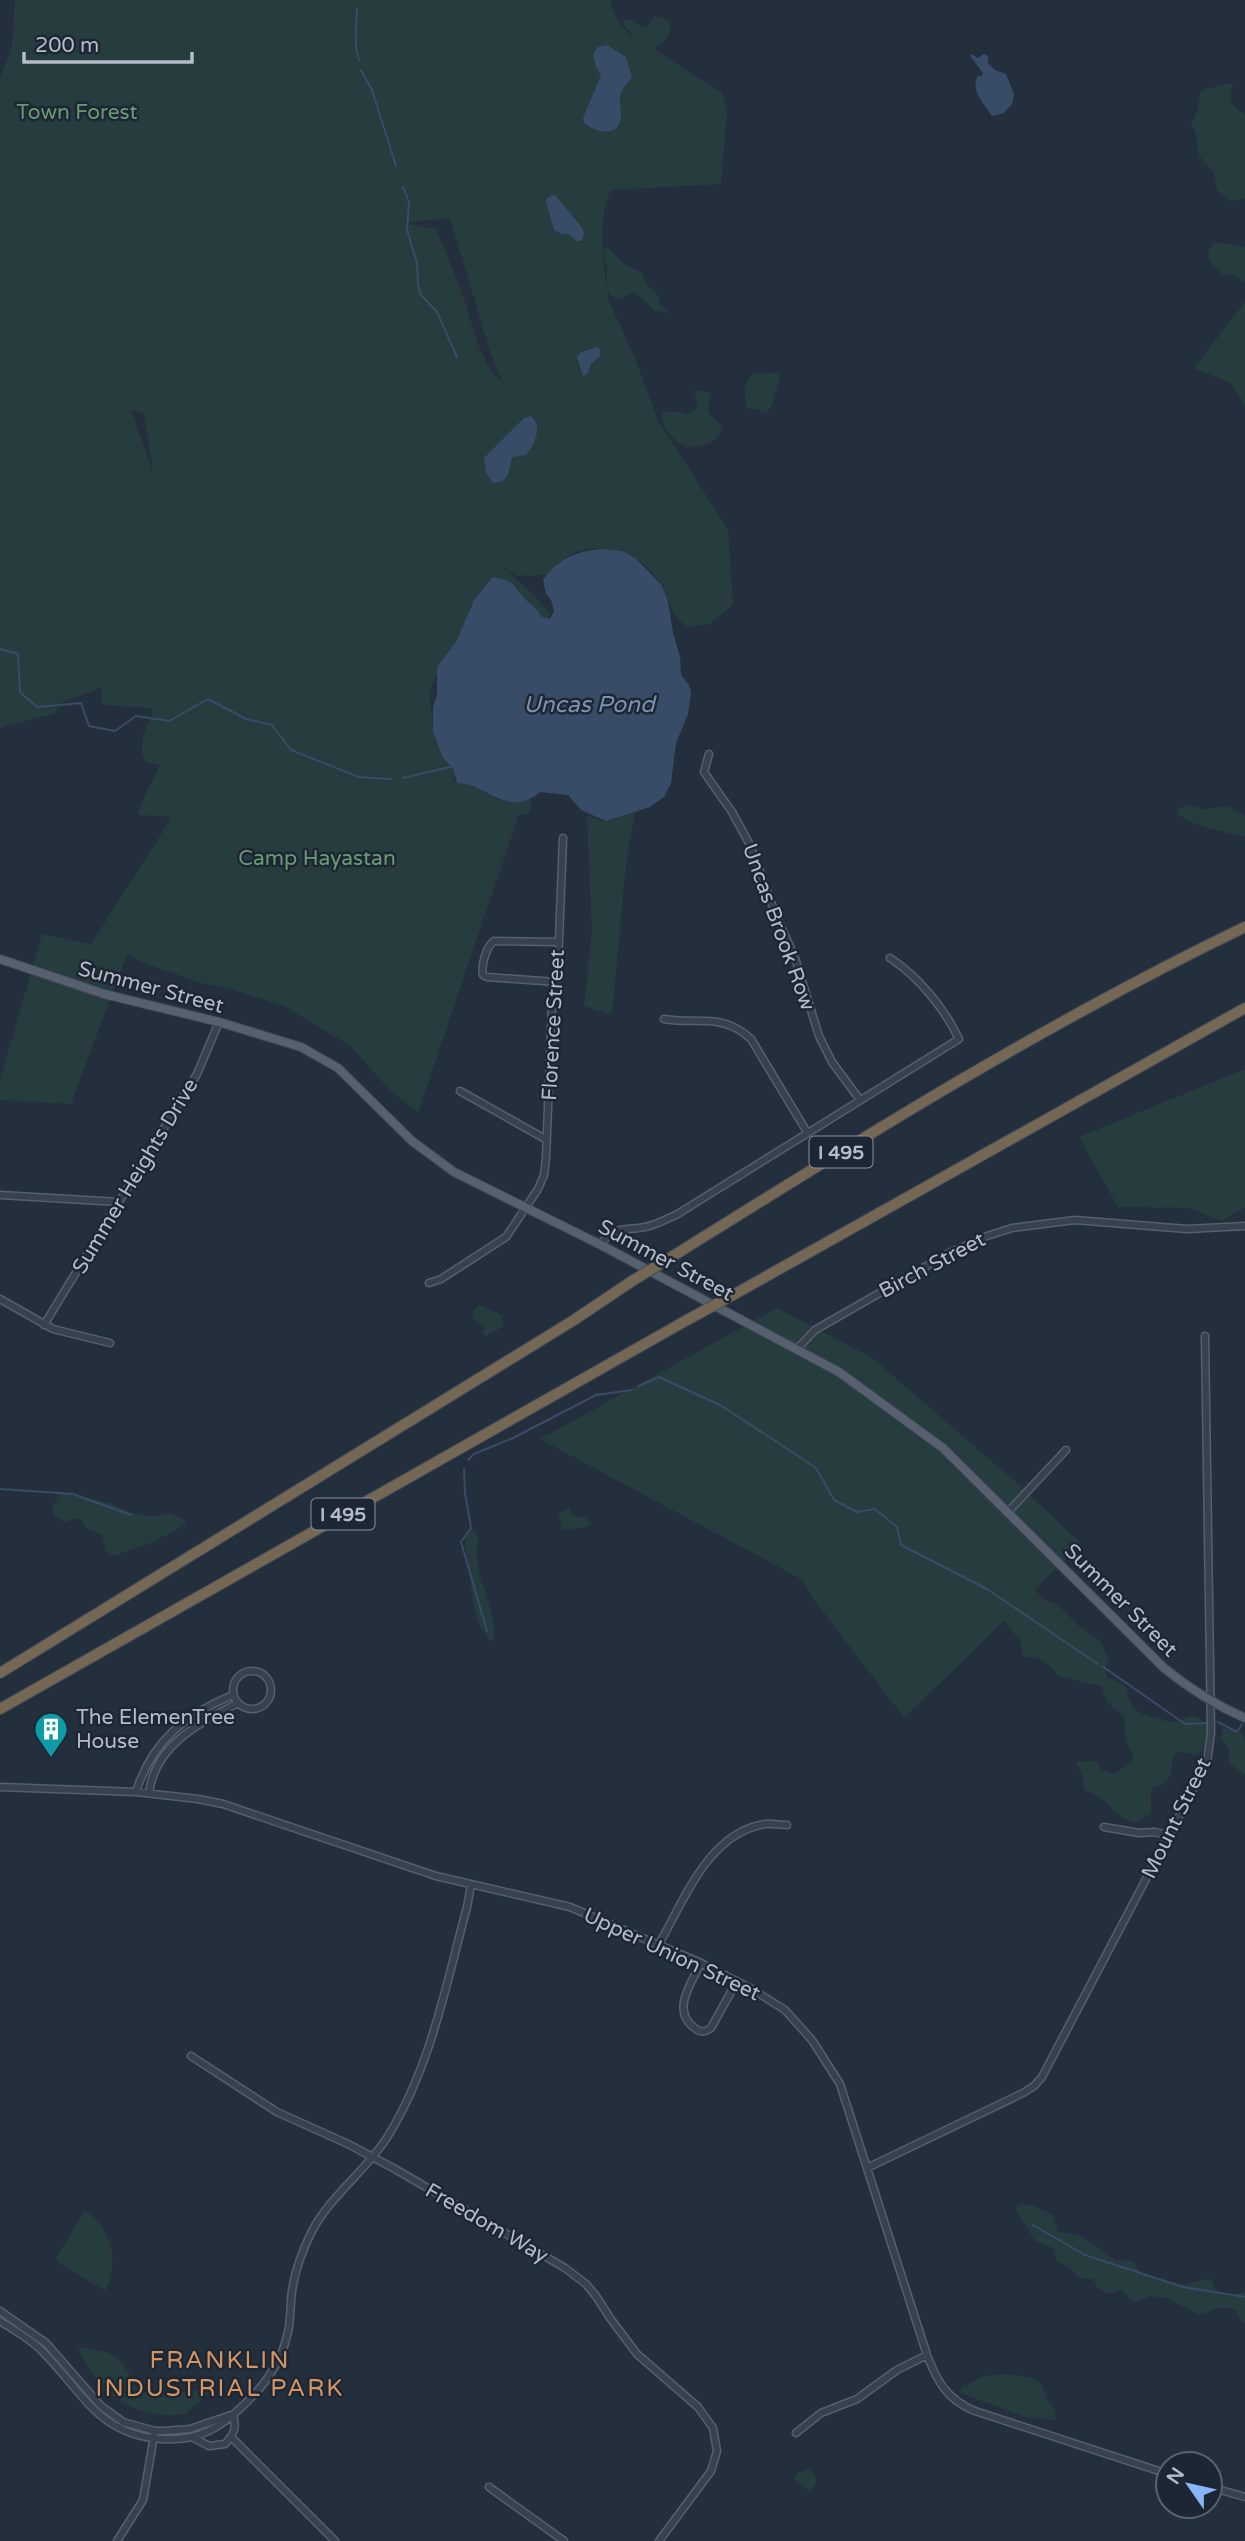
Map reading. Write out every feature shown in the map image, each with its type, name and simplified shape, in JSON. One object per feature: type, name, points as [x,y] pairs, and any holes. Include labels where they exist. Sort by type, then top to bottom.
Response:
[{"type":"highway","name":"I 495","points":[[0,1673],[1013,1048],[1142,978],[1245,927]]},
{"type":"highway","name":"I 495","points":[[0,1709],[1245,1008]]},
{"type":"main road","name":"Summer Street","points":[[0,959],[104,994],[277,1039],[319,1056],[348,1076],[397,1127],[429,1154],[462,1176],[601,1245],[839,1372],[926,1434],[1008,1512],[1150,1656],[1193,1691],[1245,1718]]},
{"type":"street","name":"Uncas Brook Row","points":[[709,754],[704,772],[732,812],[750,845],[795,958],[819,1036],[832,1062],[860,1100]]},
{"type":"street","name":"Florence Street","points":[[429,1283],[441,1279],[463,1263],[497,1245],[512,1230],[527,1208],[544,1175],[563,838]]},
{"type":"street","points":[[556,982],[483,975],[482,970],[488,947],[494,941],[558,942]]},
{"type":"street","points":[[601,1245],[612,1232],[644,1227],[676,1215],[959,1039],[947,1017],[911,974],[890,958]]},
{"type":"street","points":[[664,1019],[718,1021],[732,1024],[742,1031],[751,1039],[807,1132]]},
{"type":"street","name":"Summer Heights Drive","points":[[44,1325],[197,1074],[219,1022]]},
{"type":"street","points":[[460,1091],[547,1140]]},
{"type":"street","points":[[0,1195],[119,1202]]},
{"type":"street","name":"Birch Street","points":[[797,1349],[805,1338],[822,1326],[951,1252],[1012,1227],[1074,1220],[1187,1229],[1245,1226]]},
{"type":"street","points":[[0,1298],[44,1325],[110,1343]]},
{"type":"street","name":"Mount Street","points":[[867,2168],[1023,2093],[1042,2077],[1207,1763],[1211,1744],[1205,1336]]},
{"type":"street","points":[[1008,1512],[1066,1450]]},
{"type":"street","points":[[245,1672],[256,1672],[268,1681],[270,1693],[262,1706],[251,1709],[238,1703],[233,1695],[236,1680],[245,1672]]},
{"type":"street","points":[[136,1792],[153,1752],[170,1732],[233,1695]]},
{"type":"street","points":[[149,1793],[152,1774],[176,1741],[188,1731],[238,1703]]},
{"type":"street","name":"Upper Union Street","points":[[0,1787],[136,1792],[223,1804],[436,1876],[570,1907],[701,1963],[785,2010],[803,2028],[827,2061],[843,2093],[927,2355],[944,2390],[965,2407],[1154,2469]]},
{"type":"street","points":[[659,1944],[705,1865],[720,1846],[765,1824],[787,1825]]},
{"type":"street","points":[[1104,1827],[1170,1836]]},
{"type":"street","points":[[0,2311],[46,2343],[101,2406],[123,2422],[154,2435],[182,2440],[192,2437],[216,2429],[246,2405],[265,2384],[281,2355],[288,2331],[296,2274],[313,2230],[372,2158],[396,2123],[423,2066],[471,1885]]},
{"type":"street","points":[[701,1963],[682,2003],[682,2010],[689,2023],[700,2031],[711,2028],[737,1982]]},
{"type":"street","name":"Freedom Way","points":[[191,2056],[277,2112],[372,2158],[565,2268],[586,2284],[637,2354],[705,2414],[713,2428],[717,2443],[711,2471],[659,2541]]},
{"type":"street","points":[[0,2321],[41,2349],[95,2413],[114,2427],[134,2435],[154,2435],[190,2429],[233,2415]]},
{"type":"street","points":[[796,2433],[821,2413],[857,2399],[897,2370],[927,2355]]},
{"type":"street","points":[[192,2437],[205,2445],[225,2444],[235,2427],[233,2415]]},
{"type":"street","points":[[117,2541],[143,2500],[154,2435]]},
{"type":"street","points":[[231,2437],[335,2541]]},
{"type":"street","points":[[489,2487],[564,2541]]},
{"type":"street","points":[[1224,2491],[1245,2497]]},
{"type":"green space","points":[[15,0],[611,0],[619,22],[636,38],[623,25],[624,20],[630,20],[643,28],[647,27],[655,16],[668,21],[668,36],[654,49],[722,93],[727,112],[721,184],[611,190],[604,213],[602,238],[603,253],[606,247],[626,265],[641,272],[648,286],[656,292],[660,304],[670,313],[655,311],[634,292],[619,299],[611,296],[607,289],[609,301],[637,363],[658,421],[728,529],[733,604],[710,624],[688,627],[677,618],[660,582],[652,572],[632,557],[608,549],[584,550],[572,554],[547,575],[517,576],[502,566],[537,598],[550,615],[544,624],[488,584],[474,600],[456,642],[441,663],[429,694],[435,739],[443,758],[453,768],[455,782],[472,785],[501,801],[525,797],[532,808],[528,814],[519,815],[418,1112],[393,1093],[350,1046],[284,1006],[205,984],[143,963],[127,954],[71,1104],[0,1100],[0,1080],[42,934],[91,944],[172,817],[138,815],[160,764],[148,763],[142,755],[143,735],[152,716],[152,708],[102,704],[101,688],[60,703],[55,713],[0,728],[0,80],[12,46]],"holes":[[[450,218],[491,355],[503,383],[482,354],[460,287],[436,229],[403,223]],[[603,253],[607,266],[607,288]],[[131,410],[144,414],[153,469],[152,469]]]},
{"type":"green space","points":[[1230,83],[1233,86],[1232,103],[1245,114],[1245,199],[1230,201],[1217,190],[1214,172],[1199,156],[1196,135],[1191,124],[1198,109],[1200,93]]},
{"type":"green space","points":[[1217,242],[1245,247],[1245,282],[1233,274],[1224,275],[1209,259],[1209,251]]},
{"type":"green space","points":[[1245,302],[1245,406],[1232,384],[1194,368]]},
{"type":"green space","points":[[753,374],[780,375],[769,411],[763,413],[747,408],[745,390],[749,378]]},
{"type":"green space","points":[[694,391],[711,393],[708,411],[723,427],[714,440],[688,448],[666,430],[662,413],[678,411],[688,414],[698,404]]},
{"type":"green space","points":[[1189,805],[1202,809],[1228,806],[1245,816],[1245,837],[1201,826],[1177,813],[1179,808]]},
{"type":"green space","points":[[636,808],[626,864],[612,1015],[584,1006],[592,929],[587,816],[608,821]]},
{"type":"green space","points":[[1245,1069],[1245,1207],[1221,1221],[1188,1208],[1118,1207],[1079,1137]]},
{"type":"green space","points":[[480,1305],[501,1315],[504,1322],[502,1327],[486,1336],[483,1333],[485,1328],[473,1318],[473,1311]]},
{"type":"green space","points":[[777,1308],[871,1357],[1016,1482],[1081,1544],[1035,1590],[1044,1599],[1058,1605],[1079,1626],[1100,1641],[1109,1658],[1106,1674],[1126,1687],[1131,1704],[1137,1711],[1169,1722],[1197,1717],[1209,1728],[1203,1751],[1195,1755],[1181,1752],[1175,1754],[1167,1781],[1153,1788],[1151,1793],[1152,1813],[1136,1823],[1121,1816],[1093,1793],[1084,1790],[1083,1778],[1076,1762],[1096,1761],[1101,1769],[1114,1774],[1133,1759],[1125,1735],[1125,1718],[1107,1702],[1101,1685],[1060,1677],[1041,1660],[1023,1657],[1020,1640],[1004,1621],[904,1718],[813,1598],[803,1580],[540,1439]]},
{"type":"green space","points":[[59,1493],[110,1503],[130,1512],[153,1517],[170,1513],[185,1520],[185,1525],[153,1542],[114,1556],[106,1551],[102,1535],[86,1528],[82,1520],[65,1522],[55,1516],[52,1510]]},
{"type":"green space","points":[[569,1508],[572,1515],[586,1518],[591,1523],[586,1527],[563,1530],[558,1514]]},
{"type":"green space","points":[[472,1529],[479,1537],[477,1559],[493,1618],[494,1640],[491,1641],[480,1625],[474,1607],[465,1548],[465,1535]]},
{"type":"green space","points":[[1223,1728],[1242,1733],[1245,1742],[1245,1775],[1229,1763],[1229,1748],[1222,1740]]},
{"type":"green space","points":[[1017,2205],[1032,2205],[1053,2215],[1058,2232],[1080,2235],[1115,2260],[1133,2261],[1141,2274],[1182,2284],[1211,2279],[1217,2290],[1224,2295],[1245,2292],[1245,2323],[1240,2320],[1236,2310],[1230,2308],[1198,2314],[1166,2298],[1150,2296],[1135,2302],[1122,2289],[1109,2294],[1098,2288],[1093,2279],[1079,2278],[1069,2267],[1057,2261],[1053,2248],[1035,2241],[1016,2211]]},
{"type":"green space","points":[[85,2210],[102,2227],[111,2247],[112,2269],[105,2291],[58,2262],[56,2258]]},
{"type":"green space","points":[[82,2347],[113,2355],[128,2372],[135,2386],[148,2393],[212,2391],[185,2414],[150,2413],[134,2408],[120,2401],[96,2379],[78,2349]]},
{"type":"green space","points":[[1009,2374],[1032,2378],[1042,2385],[1047,2400],[1055,2409],[1056,2420],[1026,2417],[960,2393],[962,2387],[984,2376]]},
{"type":"green space","points":[[811,2468],[817,2480],[811,2492],[794,2479],[797,2473]]},
{"type":"water","points":[[607,45],[626,57],[632,78],[621,94],[618,126],[614,130],[603,131],[585,124],[583,118],[601,75],[593,54],[598,47]]},
{"type":"water","points":[[971,54],[978,58],[984,54],[988,56],[988,63],[995,70],[1006,74],[1014,94],[1012,104],[1004,113],[992,116],[979,96],[976,81],[978,75],[981,77],[983,73]]},
{"type":"water","points":[[552,195],[556,196],[583,229],[581,241],[554,230],[546,202]]},
{"type":"water","points":[[598,347],[600,356],[583,376],[577,357],[581,352]]},
{"type":"water","points":[[531,416],[537,425],[532,446],[526,455],[512,457],[506,478],[493,483],[486,473],[484,458],[524,418]]},
{"type":"water","name":"Uncas Pond","points":[[602,549],[622,551],[635,558],[661,584],[668,601],[680,657],[681,675],[689,685],[691,693],[688,714],[676,743],[671,783],[664,797],[650,807],[606,821],[581,810],[568,795],[540,792],[531,798],[515,802],[498,798],[471,785],[457,783],[453,768],[443,758],[433,732],[433,707],[437,695],[437,667],[456,642],[474,600],[493,577],[501,579],[513,585],[542,617],[550,619],[554,611],[543,580],[568,557]]},
{"type":"waterway","points":[[357,8],[356,41],[359,60]]},
{"type":"waterway","points":[[361,70],[372,90],[396,166]]},
{"type":"waterway","points":[[403,187],[409,202],[407,230],[417,263],[421,295],[437,312],[457,357]]},
{"type":"waterway","points":[[0,649],[18,654],[20,692],[37,707],[81,703],[89,726],[115,731],[136,716],[169,721],[208,699],[246,719],[272,725],[291,750],[359,777],[391,779]]},
{"type":"waterway","points":[[403,778],[454,766]]},
{"type":"waterway","points":[[639,1386],[659,1377],[722,1406],[816,1468],[834,1500],[857,1512],[875,1509],[897,1527],[901,1545],[987,1589],[1098,1664]]},
{"type":"waterway","points":[[468,1460],[474,1454],[513,1438],[596,1395],[632,1390]]},
{"type":"waterway","points":[[464,1469],[471,1528],[461,1542],[487,1631]]},
{"type":"waterway","points":[[0,1489],[73,1494],[131,1515]]},
{"type":"waterway","points":[[1102,1666],[1185,1724],[1206,1723]]},
{"type":"waterway","points":[[1218,1722],[1237,1732],[1242,1724]]},
{"type":"waterway","points":[[1033,2225],[1085,2255],[1183,2287],[1245,2297]]},
{"type":"place","name":"The ElemenTree House","points":[[51,1759]]},
{"type":"district","name":"FRANKLIN INDUSTRIAL PARK","points":[[220,2374]]},
{"type":"park label","name":"Town Forest","points":[[77,112]]},
{"type":"park label","name":"Camp Hayastan","points":[[317,858]]}]
